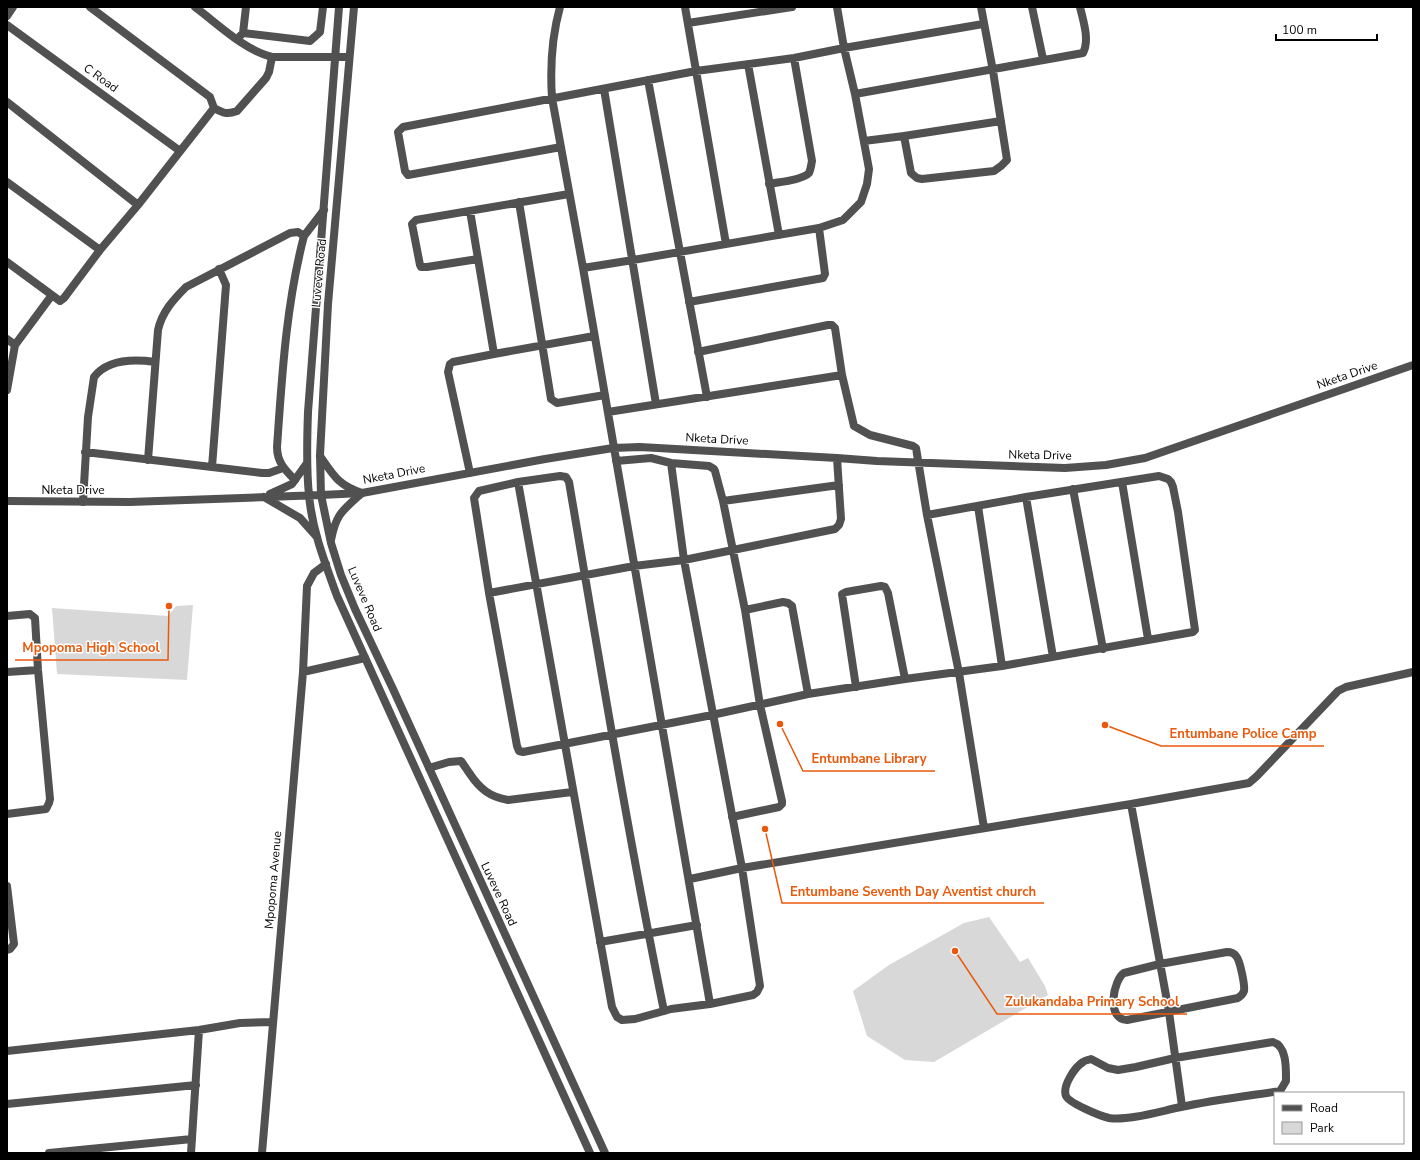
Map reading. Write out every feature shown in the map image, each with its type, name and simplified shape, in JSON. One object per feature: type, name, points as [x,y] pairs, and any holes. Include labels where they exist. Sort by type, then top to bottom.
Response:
[{"type":"street","points":[[7,16],[13,7]]},
{"type":"street","points":[[90,7],[210,97],[214,108],[224,114],[237,111],[266,78],[269,72],[272,57]]},
{"type":"street","points":[[194,7],[254,51],[272,57],[349,57]]},
{"type":"street","points":[[244,33],[246,7]]},
{"type":"street","points":[[236,39],[244,33],[310,41],[320,32],[323,7]]},
{"type":"street","name":"Luveve Road","points":[[339,7],[308,412],[307,463],[309,496],[317,537],[337,596],[590,1153]]},
{"type":"street","name":"Luveve Road","points":[[354,7],[328,304],[320,455],[321,495],[331,543],[341,576],[355,609],[605,1153]]},
{"type":"street","points":[[560,7],[553,43],[551,79],[552,98],[690,879],[710,1004]]},
{"type":"street","points":[[685,7],[726,244]]},
{"type":"street","points":[[688,23],[792,7]]},
{"type":"street","points":[[583,268],[819,228],[843,220],[861,202],[867,184],[869,169],[837,7]]},
{"type":"street","points":[[904,136],[911,173],[917,178],[922,179],[994,171],[1007,160],[981,7]]},
{"type":"street","points":[[1032,7],[1042,59]]},
{"type":"street","points":[[855,94],[993,71],[1042,59],[1083,53],[1086,48],[1086,42],[1080,7]]},
{"type":"street","name":"C Road","points":[[7,24],[180,151]]},
{"type":"street","points":[[561,147],[408,174],[405,171],[398,132],[403,127],[696,71],[794,58],[983,24]]},
{"type":"street","points":[[769,184],[805,177],[810,171],[811,167],[812,160],[794,58]]},
{"type":"street","points":[[748,64],[779,235]]},
{"type":"street","points":[[648,80],[707,397]]},
{"type":"street","points":[[604,88],[656,404]]},
{"type":"street","points":[[7,102],[138,205]]},
{"type":"street","points":[[7,262],[60,301],[64,298],[100,250],[138,205],[214,108]]},
{"type":"street","points":[[864,141],[1001,121]]},
{"type":"street","points":[[7,182],[100,250]]},
{"type":"street","points":[[478,258],[421,267],[413,227],[414,222],[416,220],[569,194]]},
{"type":"street","points":[[518,202],[552,401],[557,403],[605,395]]},
{"type":"street","points":[[295,480],[283,468],[277,454],[283,357],[294,274],[304,236],[324,210]]},
{"type":"street","points":[[470,211],[494,354]]},
{"type":"street","points":[[689,302],[823,278],[825,274],[819,228]]},
{"type":"street","points":[[148,460],[158,330],[163,314],[186,287],[290,233],[298,232],[304,236]]},
{"type":"street","points":[[212,467],[226,285],[219,269]]},
{"type":"street","points":[[7,386],[15,345],[52,295]]},
{"type":"street","points":[[698,352],[830,325],[834,328],[842,375],[854,426],[870,435],[915,447],[927,515],[959,673],[984,828]]},
{"type":"street","points":[[470,473],[448,372],[449,367],[453,362],[594,336]]},
{"type":"street","points":[[7,339],[15,345]]},
{"type":"street","points":[[82,502],[88,417],[94,377],[97,373],[119,362],[141,360],[155,362]]},
{"type":"street","name":"Nketa Drive","points":[[7,501],[82,502],[194,500],[362,493],[614,448],[640,447],[919,463],[1065,468],[1106,465],[1145,458],[1413,365]]},
{"type":"street","points":[[608,412],[842,375]]},
{"type":"street","points":[[85,452],[262,473],[268,473],[283,468]]},
{"type":"street","points":[[320,455],[332,474],[340,483],[350,489],[362,493],[340,514],[336,520],[331,543]]},
{"type":"street","points":[[616,461],[651,458],[712,467],[715,471],[724,501],[732,550],[745,610],[760,705],[782,804],[779,807],[732,817]]},
{"type":"street","points":[[489,593],[536,583],[634,566],[684,560],[835,529],[839,525],[841,519],[838,458]]},
{"type":"street","points":[[518,482],[572,792],[612,1007],[617,1017],[622,1020],[635,1019],[664,1011],[710,1004],[754,994],[760,986],[742,868],[684,560],[671,462]]},
{"type":"street","points":[[263,496],[285,488],[295,480],[307,463]]},
{"type":"street","points":[[664,1011],[648,934],[612,734],[569,482],[566,477],[560,476],[518,482],[479,491],[474,498],[489,593],[519,751],[528,751],[612,734],[663,725],[808,694],[1002,666],[1193,632],[1195,630],[1178,512],[1171,482],[1168,479],[1159,476],[1073,489],[927,515]]},
{"type":"street","points":[[1122,482],[1148,639]]},
{"type":"street","points":[[724,501],[839,485]]},
{"type":"street","points":[[1073,489],[1103,648]]},
{"type":"street","points":[[263,496],[300,518],[317,537]]},
{"type":"street","points":[[1026,497],[1053,657]]},
{"type":"street","points":[[978,506],[1002,666]]},
{"type":"street","name":"Mpopoma Avenue","points":[[262,1153],[303,672],[307,586],[314,573],[326,564]]},
{"type":"street","points":[[856,687],[842,594],[874,587],[885,587],[888,592],[905,679]]},
{"type":"street","points":[[745,610],[783,602],[788,602],[792,606],[808,694]]},
{"type":"street","points":[[7,616],[30,614],[35,618],[49,803],[46,809],[7,814]]},
{"type":"street","points":[[303,672],[365,658]]},
{"type":"street","points":[[7,672],[38,670]]},
{"type":"street","points":[[690,879],[742,868],[1131,804],[1249,782],[1258,776],[1338,691],[1346,687],[1413,672]]},
{"type":"street","points":[[428,768],[449,762],[460,761],[478,785],[484,790],[498,798],[508,800],[572,792]]},
{"type":"street","points":[[1131,804],[1169,1012],[1182,1106]]},
{"type":"street","points":[[7,886],[14,944],[7,950]]},
{"type":"street","points":[[600,942],[697,925]]},
{"type":"street","points":[[1228,952],[1236,955],[1243,978],[1244,987],[1243,992],[1238,998],[1169,1012],[1127,1020],[1123,1020],[1117,1016],[1114,1011],[1114,1000],[1120,975],[1160,964],[1228,952]]},
{"type":"street","points":[[7,1051],[199,1030],[240,1023],[273,1022]]},
{"type":"street","points":[[191,1153],[199,1030]]},
{"type":"street","points":[[1273,1042],[1282,1048],[1286,1081],[1280,1091],[1182,1106],[1130,1118],[1110,1118],[1072,1102],[1066,1096],[1066,1090],[1071,1075],[1077,1067],[1084,1061],[1091,1059],[1108,1068],[1118,1070],[1175,1058],[1273,1042]]},
{"type":"street","points":[[7,1104],[196,1085]]},
{"type":"street","points":[[49,1153],[192,1139]]},
{"type":"green space","points":[[193,605],[187,680],[57,674],[52,608],[168,616],[176,606]]},
{"type":"green space","points":[[989,917],[1020,962],[1028,958],[1045,986],[1048,995],[934,1062],[905,1060],[867,1036],[853,991],[889,965],[964,923]]},
{"type":"place","name":"Mpopoma High School","points":[[169,606]]},
{"type":"place","name":"Entumbane Library","points":[[780,724]]},
{"type":"place","name":"Entumbane Police Camp","points":[[1105,725]]},
{"type":"place","name":"Entumbane Seventh Day Aventist church","points":[[765,829]]},
{"type":"place","name":"Zulukandaba Primary School","points":[[955,951]]}]
